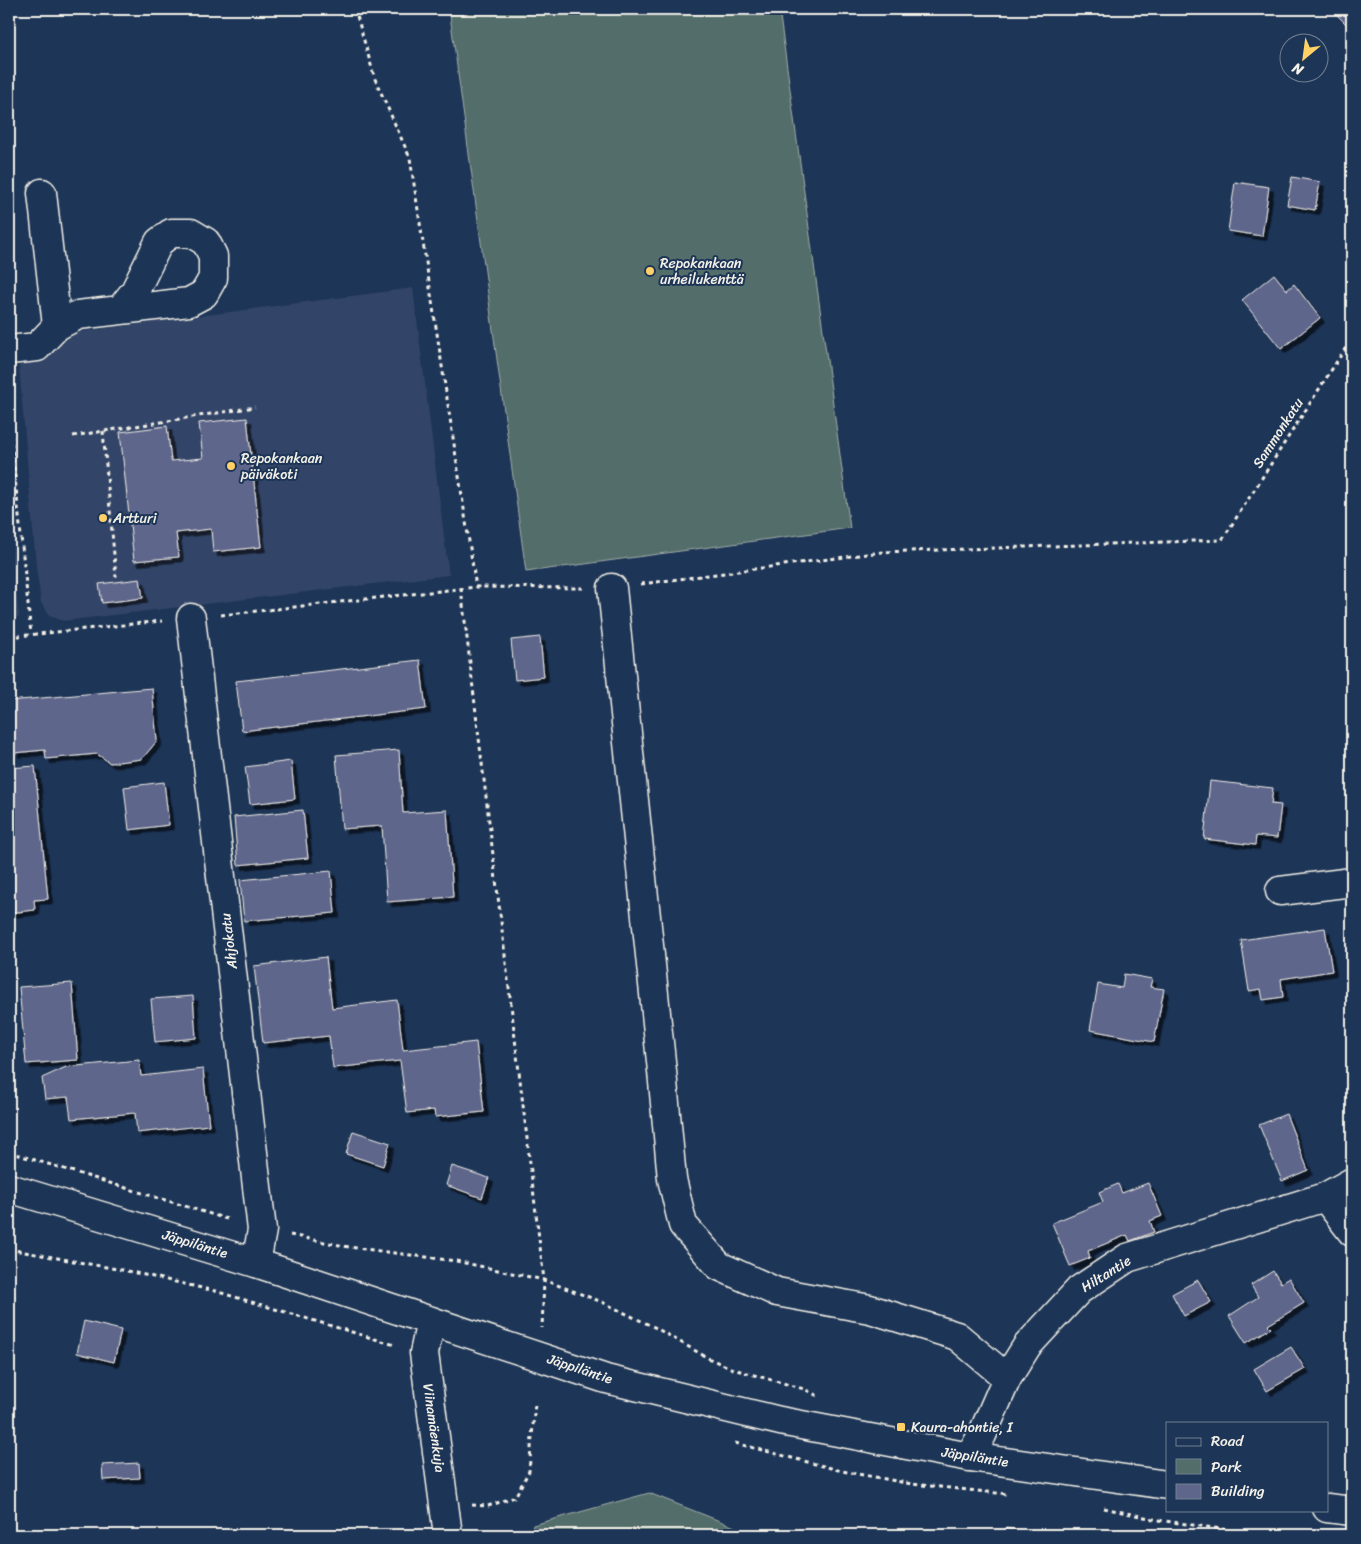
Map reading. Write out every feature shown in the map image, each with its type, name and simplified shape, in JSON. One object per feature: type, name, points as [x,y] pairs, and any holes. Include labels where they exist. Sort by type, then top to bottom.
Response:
[{"type":"street","points":[[42,193],[57,326]]},
{"type":"street","points":[[9,350],[37,347],[57,326],[78,314],[120,310]]},
{"type":"street","points":[[612,588],[662,1061],[672,1179],[683,1225],[719,1266],[777,1292],[870,1309],[957,1336],[1007,1378]]},
{"type":"street","name":"Ahjokatu","points":[[191,618],[262,1230],[256,1263]]},
{"type":"street","points":[[1280,891],[1352,882]]},
{"type":"street","name":"Hiltantie","points":[[970,1457],[1007,1378],[1026,1346],[1079,1290],[1127,1258],[1324,1197],[1352,1182]]},
{"type":"street","name":"Jäppiläntie","points":[[9,1188],[256,1263],[606,1379],[780,1421],[970,1457],[1166,1485]]},
{"type":"street","points":[[1324,1197],[1352,1232]]},
{"type":"street","name":"Viinamäenkuja","points":[[431,1321],[424,1353],[448,1535]]},
{"type":"street","points":[[1328,1508],[1352,1512]]},
{"type":"path","points":[[355,9],[375,79],[410,158],[476,587]]},
{"type":"path","name":"Sammonkatu","points":[[1222,540],[1352,338]]},
{"type":"path","points":[[72,436],[255,407]]},
{"type":"path","points":[[9,419],[31,634]]},
{"type":"path","points":[[103,430],[116,577]]},
{"type":"path","points":[[461,588],[544,1280],[542,1331]]},
{"type":"path","points":[[9,1152],[262,1230],[349,1247],[456,1261],[544,1280],[602,1302],[656,1328],[708,1358],[733,1369],[804,1389],[822,1398]]},
{"type":"path","points":[[444,1504],[488,1506],[515,1497],[529,1470],[535,1403]]},
{"type":"shaded area","name":"Repokankaan päiväkoti","points":[[413,288],[449,575],[63,621],[50,616],[41,603],[36,566],[19,366],[39,357],[77,332]]},
{"type":"shaded area","points":[[9,512],[19,617],[9,619]]},
{"type":"green space","name":"Repokankaan urheilukenttä","points":[[497,9],[779,9],[850,528],[526,572],[450,15]]},
{"type":"green space","points":[[649,1493],[755,1535],[529,1535],[533,1525]]},
{"type":"building","points":[[1352,9],[1352,30],[1332,10]]},
{"type":"building","points":[[1292,177],[1320,182],[1315,210],[1287,205]]},
{"type":"building","points":[[1235,182],[1269,187],[1262,236],[1228,231]]},
{"type":"building","points":[[1274,274],[1287,290],[1294,284],[1320,318],[1281,349],[1242,300]]},
{"type":"building","points":[[247,418],[261,547],[213,552],[211,529],[176,533],[179,557],[134,561],[120,432],[167,426],[171,461],[203,458],[199,423]]},
{"type":"building","points":[[140,579],[143,598],[102,603],[99,584]]},
{"type":"building","points":[[540,637],[544,677],[515,680],[511,640]]},
{"type":"building","points":[[420,660],[426,709],[242,731],[236,681]]},
{"type":"building","points":[[152,688],[157,741],[142,759],[110,763],[97,754],[46,759],[45,750],[14,753],[14,747],[9,748],[9,701]]},
{"type":"building","points":[[399,750],[403,813],[447,810],[453,897],[387,902],[382,826],[342,829],[336,755]]},
{"type":"building","points":[[291,761],[295,799],[250,804],[245,767]]},
{"type":"building","points":[[35,766],[48,899],[34,900],[35,910],[9,913],[9,768]]},
{"type":"building","points":[[1210,781],[1273,788],[1271,804],[1281,805],[1277,838],[1256,836],[1255,845],[1204,839]]},
{"type":"building","points":[[164,782],[169,825],[129,830],[124,787]]},
{"type":"building","points":[[303,810],[308,858],[238,865],[234,817]]},
{"type":"building","points":[[331,871],[335,913],[244,921],[240,880]]},
{"type":"building","points":[[1325,928],[1332,971],[1281,979],[1283,997],[1263,1000],[1261,989],[1249,991],[1241,940]]},
{"type":"building","points":[[326,957],[332,1008],[397,1000],[403,1050],[476,1042],[484,1112],[435,1117],[434,1110],[407,1113],[400,1061],[333,1068],[329,1036],[263,1043],[254,966]]},
{"type":"building","points":[[1124,974],[1152,979],[1150,987],[1164,989],[1154,1042],[1090,1030],[1098,984],[1122,988]]},
{"type":"building","points":[[72,983],[78,1060],[26,1064],[19,987]]},
{"type":"building","points":[[193,996],[196,1038],[155,1042],[151,999]]},
{"type":"building","points":[[139,1060],[141,1076],[203,1069],[209,1125],[137,1133],[135,1113],[71,1119],[68,1097],[45,1099],[42,1078],[66,1067]]},
{"type":"building","points":[[1286,1114],[1308,1170],[1282,1181],[1259,1125]]},
{"type":"building","points":[[353,1131],[390,1143],[383,1166],[346,1154]]},
{"type":"building","points":[[452,1166],[489,1178],[482,1198],[446,1185]]},
{"type":"building","points":[[1148,1183],[1162,1216],[1150,1221],[1154,1232],[1130,1241],[1127,1235],[1088,1251],[1090,1258],[1070,1266],[1052,1223],[1103,1202],[1099,1192],[1118,1184],[1122,1193]]},
{"type":"building","points":[[1273,1271],[1281,1283],[1289,1278],[1304,1303],[1268,1325],[1271,1328],[1246,1343],[1229,1316],[1258,1297],[1251,1285]]},
{"type":"building","points":[[1198,1280],[1211,1302],[1184,1316],[1172,1294]]},
{"type":"building","points":[[84,1321],[121,1330],[114,1362],[77,1353]]},
{"type":"building","points":[[1291,1347],[1305,1369],[1267,1391],[1254,1369]]},
{"type":"building","points":[[1352,1374],[1352,1398],[1347,1397]]},
{"type":"building","points":[[139,1463],[140,1478],[103,1480],[102,1465]]},
{"type":"building","points":[[1005,1528],[1044,1534],[1044,1535],[1004,1535]]},
{"type":"place","name":"Repokankaan urheilukenttä","points":[[650,271]]},
{"type":"place","name":"Repokankaan päiväkoti","points":[[231,466]]},
{"type":"place","name":"Artturi","points":[[103,518]]},
{"type":"place","name":"Kaura-ahontie, I","points":[[901,1427]]}]
